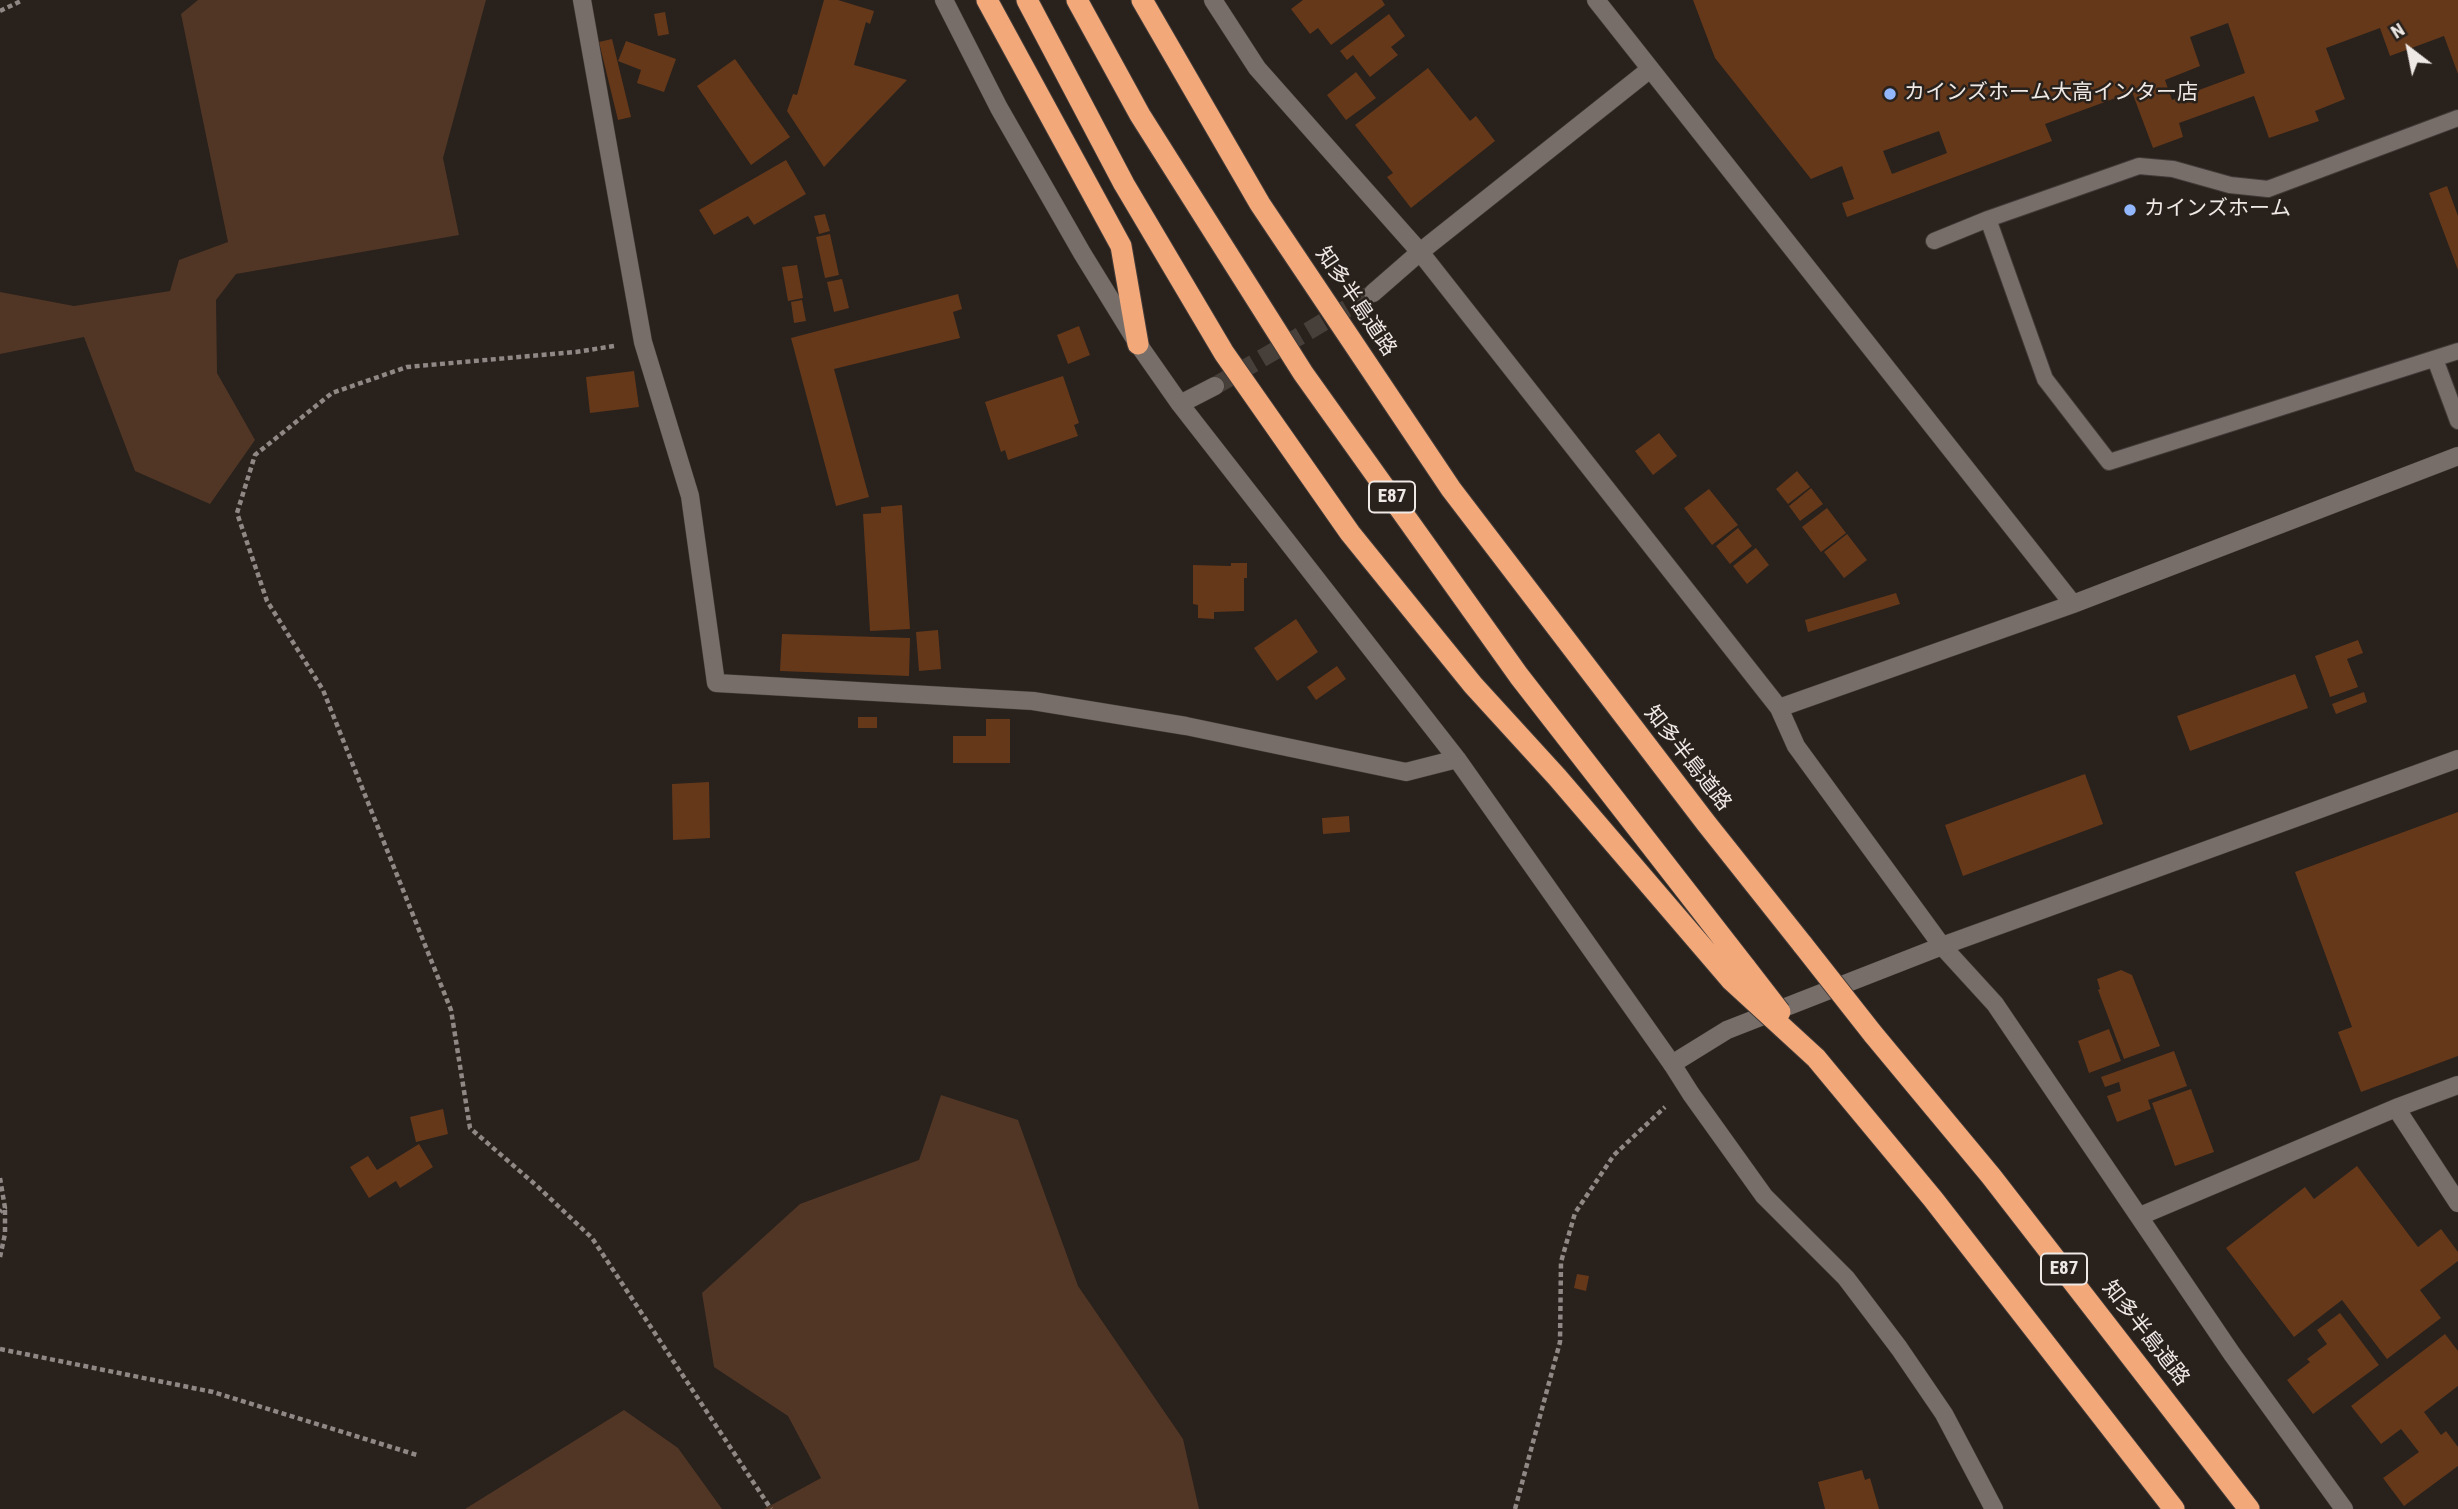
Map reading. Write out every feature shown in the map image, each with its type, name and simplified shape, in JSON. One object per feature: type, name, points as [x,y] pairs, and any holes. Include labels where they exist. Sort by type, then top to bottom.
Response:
[{"type":"highway","points":[[987,0],[1121,246],[1138,344]]},
{"type":"highway","points":[[1027,0],[1124,184],[1217,341],[1350,533],[1473,685],[1816,1058],[1933,1199],[2174,1509]]},
{"type":"highway","name":"E87","points":[[1077,0],[1140,115],[1303,373],[1518,676],[1738,974]]},
{"type":"highway","name":"知多半島道路","points":[[1142,0],[1260,204],[1451,489],[1615,706],[1873,1034],[1991,1176],[2249,1509]]},
{"type":"street","points":[[582,0],[643,342],[690,496],[716,682],[1033,701],[1186,726],[1406,772],[1457,759]]},
{"type":"street","points":[[944,0],[999,108],[1138,344],[1180,404],[1457,759],[1764,1196],[1846,1278],[1899,1348],[1944,1415],[1994,1509]]},
{"type":"street","points":[[1213,0],[1257,68],[1420,252],[1779,708],[1796,746],[1942,946],[1995,1004],[2232,1354],[2344,1509]]},
{"type":"street","points":[[1596,0],[2073,604]]},
{"type":"street","points":[[1373,293],[1420,252],[1649,70]]},
{"type":"street","points":[[1180,404],[1215,386]]},
{"type":"street","points":[[1779,708],[2073,604],[2458,456]]},
{"type":"street","points":[[1672,1064],[1727,1030],[1942,946],[2458,759]]},
{"type":"street","points":[[2140,1216],[2396,1108],[2458,1085]]},
{"type":"street","points":[[2396,1108],[2458,1203]]},
{"type":"lane","points":[[1934,241],[1988,219],[2139,166],[2174,169],[2230,185],[2268,189],[2458,118]]},
{"type":"lane","points":[[1988,219],[2045,379],[2109,462],[2458,351]]},
{"type":"lane","points":[[2435,359],[2458,421]]},
{"type":"path","points":[[0,11],[23,0]]},
{"type":"path","points":[[643,342],[576,352],[407,367],[332,393],[255,455],[237,513],[267,601],[323,690],[451,1010],[470,1128],[592,1238],[771,1509]]},
{"type":"path","points":[[1515,1509],[1560,1342],[1561,1262],[1575,1213],[1614,1155],[1665,1107],[1691,1094]]},
{"type":"path","points":[[0,1178],[5,1208],[5,1234],[0,1257]]},
{"type":"path","points":[[0,1212],[5,1208]]},
{"type":"path","points":[[0,1349],[213,1392],[416,1455]]},
{"type":"shaded area","points":[[198,0],[486,0],[443,158],[459,235],[236,274],[216,300],[217,373],[255,440],[210,504],[135,471],[84,337],[0,354],[0,292],[74,306],[170,291],[179,260],[228,242],[181,14]]},
{"type":"shaded area","points":[[941,1095],[1018,1120],[1078,1286],[1183,1439],[1199,1509],[764,1509],[821,1478],[788,1416],[714,1367],[702,1293],[800,1204],[919,1160]]},
{"type":"shaded area","points":[[624,1410],[678,1448],[722,1509],[465,1509]]},
{"type":"building","points":[[824,0],[838,0],[874,11],[870,24],[866,22],[854,65],[907,80],[824,167],[787,111],[793,94],[797,95]]},
{"type":"building","points":[[1303,0],[1382,0],[1385,5],[1331,45],[1318,28],[1310,34],[1291,9]]},
{"type":"building","name":"カインズホーム大高インター店","points":[[1693,0],[2458,0],[2458,74],[2444,36],[2390,56],[2380,28],[2326,48],[2345,99],[2315,111],[2319,121],[2269,138],[2254,96],[2179,123],[2183,137],[2153,148],[2132,92],[2045,124],[2052,141],[1847,217],[1842,203],[1854,199],[1842,166],[1811,179],[1715,58]],"holes":[[[2228,23],[2245,73],[2172,100],[2165,80],[2200,66],[2190,37]],[[1939,131],[1947,153],[1892,174],[1883,151]]]},
{"type":"building","points":[[665,12],[669,34],[658,36],[654,14]]},
{"type":"building","points":[[1389,14],[1405,36],[1391,47],[1398,55],[1370,77],[1353,55],[1347,60],[1340,51]]},
{"type":"building","points":[[612,39],[631,117],[618,120],[599,42]]},
{"type":"building","points":[[626,41],[676,59],[664,92],[637,83],[641,70],[618,61]]},
{"type":"building","points":[[735,59],[790,137],[751,165],[697,86]]},
{"type":"building","points":[[1428,68],[1470,121],[1476,116],[1495,141],[1411,208],[1387,177],[1393,173],[1355,125]]},
{"type":"building","points":[[1356,72],[1376,98],[1346,120],[1327,95]]},
{"type":"building","points":[[786,160],[806,194],[754,225],[748,216],[714,235],[699,210]]},
{"type":"building","points":[[2447,186],[2458,216],[2458,270],[2429,193]]},
{"type":"building","points":[[825,214],[830,231],[819,234],[814,216]]},
{"type":"building","points":[[830,234],[839,275],[825,278],[816,237]]},
{"type":"building","points":[[797,265],[803,298],[788,301],[782,267]]},
{"type":"building","points":[[842,279],[849,308],[834,312],[827,282]]},
{"type":"building","points":[[958,294],[962,309],[953,312],[960,338],[834,369],[869,497],[836,506],[791,338]]},
{"type":"building","points":[[802,300],[806,321],[794,323],[791,302]]},
{"type":"building","points":[[1079,326],[1090,355],[1068,364],[1057,335]]},
{"type":"building","points":[[634,371],[639,407],[590,413],[586,377]]},
{"type":"building","points":[[1063,376],[1079,423],[1074,425],[1078,436],[1008,460],[1005,450],[1001,452],[985,402]]},
{"type":"building","points":[[1659,433],[1677,456],[1653,475],[1635,451]]},
{"type":"building","points":[[1797,471],[1810,487],[1788,504],[1776,489]]},
{"type":"building","points":[[1811,488],[1823,504],[1800,521],[1789,506]]},
{"type":"building","points":[[1709,489],[1738,525],[1712,545],[1684,508]]},
{"type":"building","points":[[902,505],[910,629],[870,631],[863,514],[881,513],[881,507]]},
{"type":"building","points":[[1827,508],[1846,533],[1821,552],[1802,527]]},
{"type":"building","points":[[1738,528],[1752,546],[1730,564],[1716,546]]},
{"type":"building","points":[[1847,534],[1867,560],[1844,578],[1824,552]]},
{"type":"building","points":[[1756,548],[1769,565],[1747,584],[1733,566]]},
{"type":"building","points":[[1231,563],[1247,563],[1244,611],[1214,612],[1214,619],[1198,618],[1198,605],[1193,604],[1193,565],[1231,566]]},
{"type":"building","points":[[1896,593],[1900,604],[1808,632],[1805,620]]},
{"type":"building","points":[[1296,619],[1318,652],[1277,681],[1254,648]]},
{"type":"building","points":[[938,630],[941,669],[919,671],[916,632]]},
{"type":"building","points":[[782,634],[910,638],[909,676],[780,671]]},
{"type":"building","points":[[2358,640],[2363,653],[2347,659],[2358,687],[2330,697],[2315,656]]},
{"type":"building","points":[[1337,666],[1346,679],[1316,700],[1307,687]]},
{"type":"building","points":[[2295,674],[2308,708],[2190,751],[2177,716]]},
{"type":"building","points":[[2364,692],[2367,702],[2336,714],[2332,704]]},
{"type":"building","points":[[858,717],[877,717],[877,728],[858,728]]},
{"type":"building","points":[[986,719],[1010,719],[1010,763],[953,763],[953,736],[986,736]]},
{"type":"building","points":[[2085,774],[2103,824],[1963,876],[1945,825]]},
{"type":"building","points":[[709,782],[710,838],[673,840],[672,784]]},
{"type":"building","points":[[2458,812],[2458,1056],[2361,1092],[2338,1032],[2352,1027],[2295,872]]},
{"type":"building","points":[[1349,816],[1350,832],[1323,834],[1322,818]]},
{"type":"building","points":[[2121,970],[2132,975],[2160,1046],[2124,1059],[2098,990],[2097,979]]},
{"type":"building","points":[[2109,1029],[2121,1061],[2089,1073],[2078,1041]]},
{"type":"building","points":[[2174,1051],[2187,1086],[2148,1100],[2151,1109],[2117,1122],[2107,1096],[2121,1091],[2119,1082],[2105,1087],[2101,1077]]},
{"type":"building","points":[[2191,1089],[2214,1152],[2175,1166],[2152,1103]]},
{"type":"building","points":[[443,1109],[448,1134],[416,1142],[410,1117]]},
{"type":"building","points":[[419,1144],[433,1167],[400,1188],[396,1181],[369,1198],[350,1167],[368,1156],[377,1170]]},
{"type":"building","points":[[2357,1166],[2418,1247],[2441,1229],[2458,1252],[2458,1261],[2420,1290],[2441,1318],[2387,1359],[2342,1300],[2294,1337],[2226,1248],[2305,1187],[2314,1199]]},
{"type":"building","points":[[1577,1274],[1589,1276],[1586,1291],[1574,1288]]},
{"type":"building","points":[[2340,1313],[2379,1365],[2313,1414],[2287,1380],[2310,1362],[2307,1359],[2327,1344],[2317,1330]]},
{"type":"building","points":[[2445,1334],[2458,1351],[2458,1386],[2424,1412],[2441,1435],[2446,1431],[2458,1447],[2458,1466],[2404,1506],[2383,1478],[2419,1452],[2401,1429],[2381,1444],[2351,1406]]},
{"type":"building","points":[[1862,1470],[1865,1480],[1870,1478],[1879,1509],[1825,1509],[1818,1482]]},
{"type":"tunnel","points":[[1215,386],[1373,293]]},
{"type":"place","name":"カインズホーム大高インター店","points":[[1890,94]]},
{"type":"place","name":"カインズホーム","points":[[2130,210]]}]
